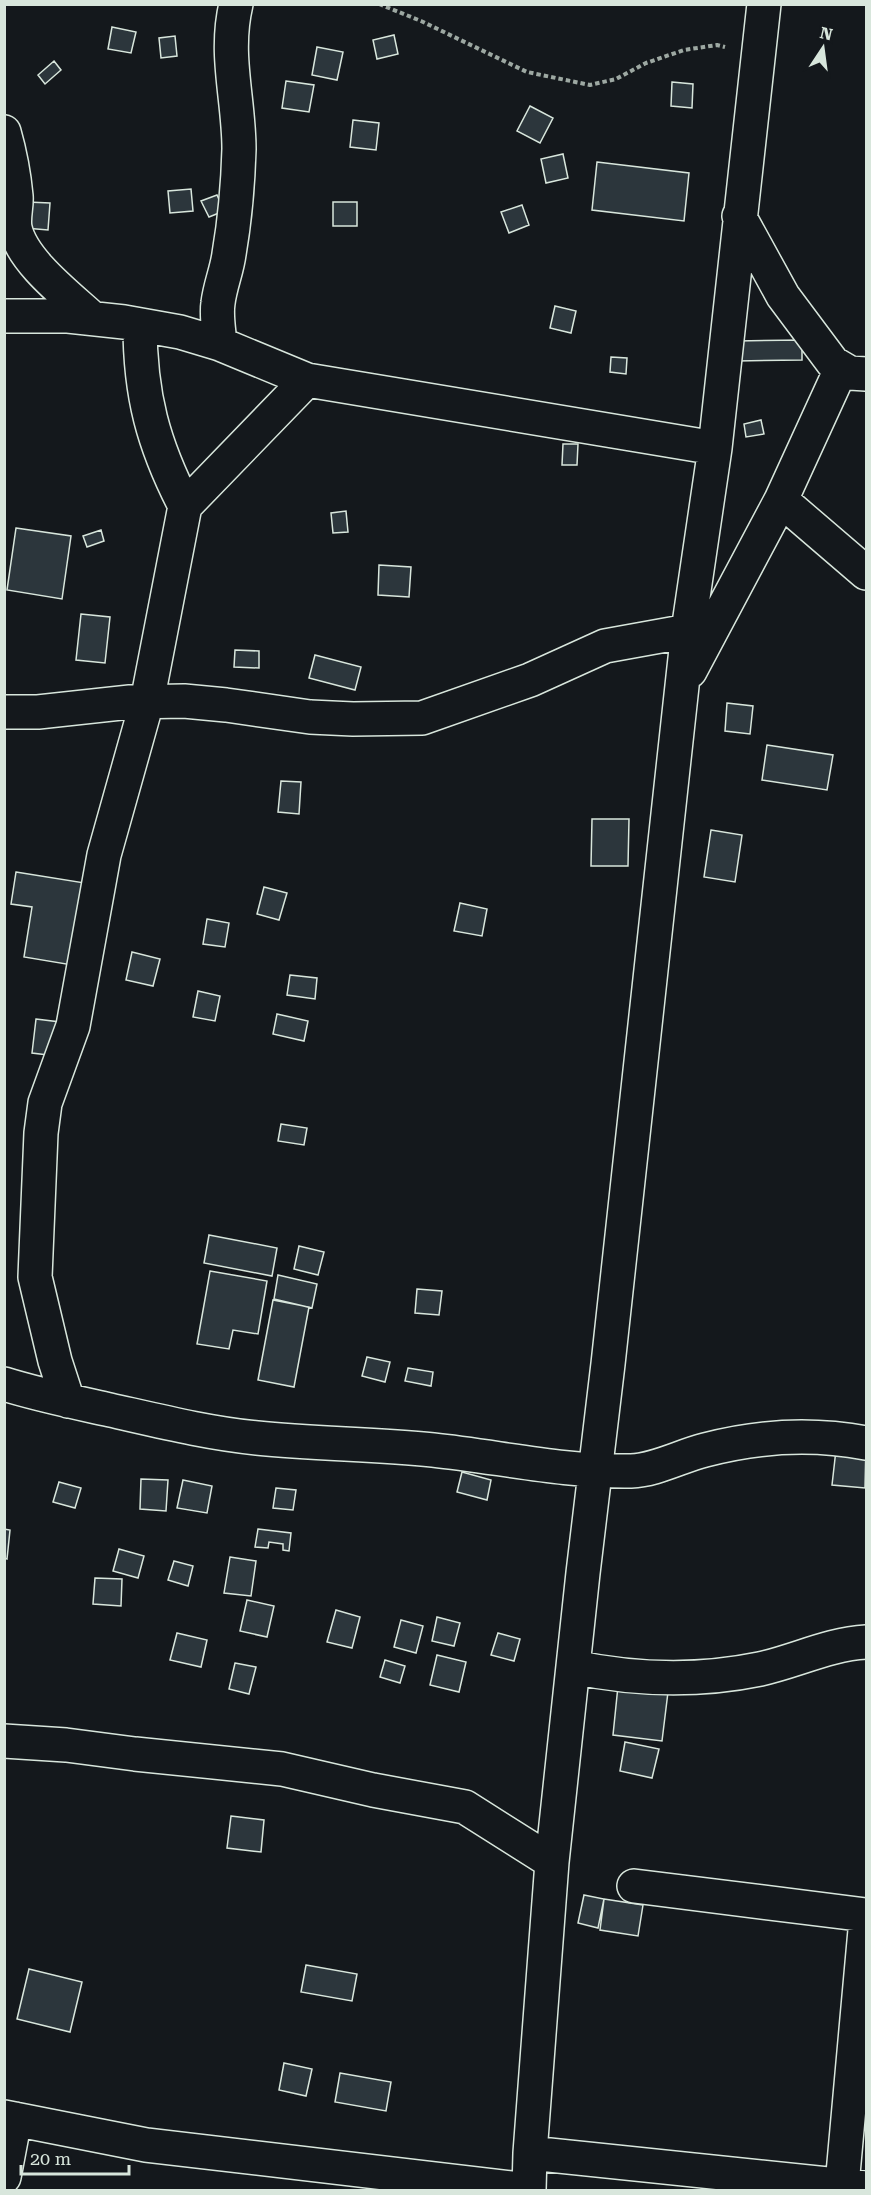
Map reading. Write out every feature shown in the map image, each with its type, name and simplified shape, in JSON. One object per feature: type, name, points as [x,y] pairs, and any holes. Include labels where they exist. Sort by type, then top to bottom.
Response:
[{"type":"street","points":[[220,344],[218,305],[229,256],[236,205],[239,148],[236,90],[231,69],[230,46],[236,4]]},
{"type":"street","points":[[4,2177],[10,2118],[146,2145],[529,2190],[552,1862],[688,630],[715,448],[764,4]]},
{"type":"street","points":[[4,132],[16,199],[15,226],[19,240],[32,260],[92,318]]},
{"type":"street","points":[[682,687],[781,500],[854,372],[833,363],[783,296],[739,216]]},
{"type":"street","points":[[4,316],[92,318],[180,332],[220,344],[308,380],[715,448]]},
{"type":"street","points":[[140,325],[143,389],[150,420],[159,450],[185,506]]},
{"type":"street","points":[[68,1401],[55,1361],[35,1277],[41,1133],[45,1103],[73,1026],[104,855],[147,702],[185,506],[308,380]]},
{"type":"street","points":[[781,500],[867,573]]},
{"type":"street","points":[[4,712],[38,712],[184,701],[310,717],[422,718],[530,680],[605,646],[688,630]]},
{"type":"street","points":[[4,1384],[40,1396],[180,1427],[254,1438],[320,1444],[435,1450],[595,1472],[639,1471],[703,1450],[766,1439],[799,1436],[843,1438],[867,1443]]},
{"type":"street","points":[[573,1667],[611,1675],[689,1678],[760,1669],[824,1648],[867,1642]]},
{"type":"street","points":[[4,1741],[66,1745],[282,1769],[373,1790],[465,1807],[552,1862]]},
{"type":"street","points":[[530,2153],[854,2186],[867,1917],[634,1886]]},
{"type":"path","points":[[379,4],[421,21],[527,72],[590,85],[616,79],[646,63],[684,50],[717,45],[758,53]]},
{"type":"building","points":[[112,27],[136,32],[131,53],[108,49]]},
{"type":"building","points":[[394,35],[398,54],[377,59],[373,40]]},
{"type":"building","points":[[175,36],[177,56],[161,58],[159,38]]},
{"type":"building","points":[[317,47],[343,52],[337,80],[312,75]]},
{"type":"building","points":[[54,61],[61,70],[45,84],[38,75]]},
{"type":"building","points":[[286,81],[314,85],[309,112],[282,108]]},
{"type":"building","points":[[672,82],[693,84],[692,108],[671,106]]},
{"type":"building","points":[[530,106],[553,118],[540,143],[517,131]]},
{"type":"building","points":[[353,120],[379,123],[376,150],[350,147]]},
{"type":"building","points":[[563,154],[568,178],[546,183],[541,159]]},
{"type":"building","points":[[597,162],[689,173],[684,221],[592,210]]},
{"type":"building","points":[[191,189],[193,211],[170,213],[168,191]]},
{"type":"building","points":[[217,195],[224,211],[209,217],[201,201]]},
{"type":"building","points":[[27,202],[50,203],[48,230],[25,228]]},
{"type":"building","points":[[333,202],[357,202],[357,226],[333,226]]},
{"type":"building","points":[[522,205],[529,225],[509,233],[501,212]]},
{"type":"building","points":[[555,306],[576,311],[571,333],[550,328]]},
{"type":"building","points":[[802,340],[802,360],[737,361],[737,341]]},
{"type":"building","points":[[611,357],[627,358],[626,374],[610,372]]},
{"type":"building","points":[[761,420],[764,434],[746,437],[744,424]]},
{"type":"building","points":[[563,444],[578,444],[577,465],[562,465]]},
{"type":"building","points":[[346,511],[348,532],[333,533],[331,513]]},
{"type":"building","points":[[16,528],[71,536],[62,599],[7,590]]},
{"type":"building","points":[[101,530],[104,541],[87,547],[83,536]]},
{"type":"building","points":[[379,565],[411,567],[409,597],[378,595]]},
{"type":"building","points":[[81,614],[110,617],[105,663],[76,660]]},
{"type":"building","points":[[235,650],[259,651],[259,668],[234,667]]},
{"type":"building","points":[[315,655],[361,667],[355,690],[309,678]]},
{"type":"building","points":[[727,703],[753,706],[750,734],[725,731]]},
{"type":"building","points":[[767,745],[833,755],[827,790],[762,780]]},
{"type":"building","points":[[281,781],[301,782],[299,814],[278,812]]},
{"type":"building","points":[[592,819],[629,819],[628,866],[591,866]]},
{"type":"building","points":[[711,830],[742,835],[735,882],[704,877]]},
{"type":"building","points":[[16,872],[85,883],[72,965],[24,957],[32,907],[11,904]]},
{"type":"building","points":[[264,887],[287,893],[279,920],[257,914]]},
{"type":"building","points":[[460,903],[487,909],[482,936],[454,931]]},
{"type":"building","points":[[207,919],[229,923],[225,947],[203,944]]},
{"type":"building","points":[[132,952],[160,959],[153,986],[126,980]]},
{"type":"building","points":[[290,975],[317,978],[315,999],[287,995]]},
{"type":"building","points":[[198,991],[220,996],[215,1021],[193,1017]]},
{"type":"building","points":[[277,1014],[308,1021],[304,1041],[273,1034]]},
{"type":"building","points":[[36,1019],[60,1022],[56,1056],[32,1053]]},
{"type":"building","points":[[281,1124],[307,1128],[304,1145],[278,1141]]},
{"type":"building","points":[[209,1235],[277,1248],[272,1276],[204,1263]]},
{"type":"building","points":[[299,1246],[324,1252],[318,1275],[294,1269]]},
{"type":"building","points":[[210,1271],[267,1281],[258,1334],[233,1330],[229,1349],[197,1344]]},
{"type":"building","points":[[278,1275],[317,1284],[312,1308],[274,1299]]},
{"type":"building","points":[[417,1289],[442,1291],[439,1315],[415,1313]]},
{"type":"building","points":[[273,1300],[309,1307],[294,1387],[258,1380]]},
{"type":"building","points":[[367,1357],[390,1362],[385,1382],[362,1376]]},
{"type":"building","points":[[408,1368],[433,1372],[431,1386],[405,1381]]},
{"type":"building","points":[[837,1441],[866,1444],[865,1488],[832,1485]]},
{"type":"building","points":[[462,1472],[491,1480],[487,1500],[457,1492]]},
{"type":"building","points":[[141,1479],[168,1480],[166,1511],[140,1509]]},
{"type":"building","points":[[183,1480],[212,1486],[207,1513],[177,1508]]},
{"type":"building","points":[[59,1482],[81,1488],[75,1508],[53,1502]]},
{"type":"building","points":[[276,1488],[296,1490],[293,1510],[273,1508]]},
{"type":"building","points":[[4,1529],[10,1530],[7,1559],[4,1558]]},
{"type":"building","points":[[258,1529],[291,1533],[289,1551],[283,1550],[283,1544],[269,1542],[268,1548],[255,1547]]},
{"type":"building","points":[[119,1549],[144,1556],[138,1578],[113,1571]]},
{"type":"building","points":[[230,1557],[256,1561],[251,1596],[224,1593]]},
{"type":"building","points":[[174,1561],[193,1566],[188,1586],[168,1580]]},
{"type":"building","points":[[95,1578],[122,1579],[121,1606],[93,1604]]},
{"type":"building","points":[[247,1600],[274,1606],[267,1637],[240,1631]]},
{"type":"building","points":[[336,1610],[360,1617],[352,1648],[327,1642]]},
{"type":"building","points":[[437,1617],[460,1623],[454,1646],[432,1641]]},
{"type":"building","points":[[401,1620],[423,1626],[416,1653],[394,1647]]},
{"type":"building","points":[[177,1633],[207,1640],[201,1667],[170,1660]]},
{"type":"building","points":[[498,1633],[520,1639],[514,1661],[491,1655]]},
{"type":"building","points":[[437,1655],[466,1662],[459,1692],[430,1685]]},
{"type":"building","points":[[385,1660],[405,1666],[400,1683],[380,1677]]},
{"type":"building","points":[[235,1663],[256,1667],[249,1694],[229,1689]]},
{"type":"building","points":[[618,1686],[668,1692],[662,1741],[613,1735]]},
{"type":"building","points":[[625,1742],[659,1749],[652,1778],[620,1771]]},
{"type":"building","points":[[231,1816],[264,1820],[261,1852],[227,1848]]},
{"type":"building","points":[[584,1895],[604,1899],[598,1928],[578,1923]]},
{"type":"building","points":[[604,1899],[643,1905],[638,1936],[600,1930]]},
{"type":"building","points":[[306,1965],[357,1974],[352,2001],[301,1992]]},
{"type":"building","points":[[29,1969],[82,1982],[70,2032],[17,2019]]},
{"type":"building","points":[[284,2063],[312,2069],[306,2096],[279,2090]]},
{"type":"building","points":[[340,2073],[391,2082],[386,2111],[335,2102]]}]
